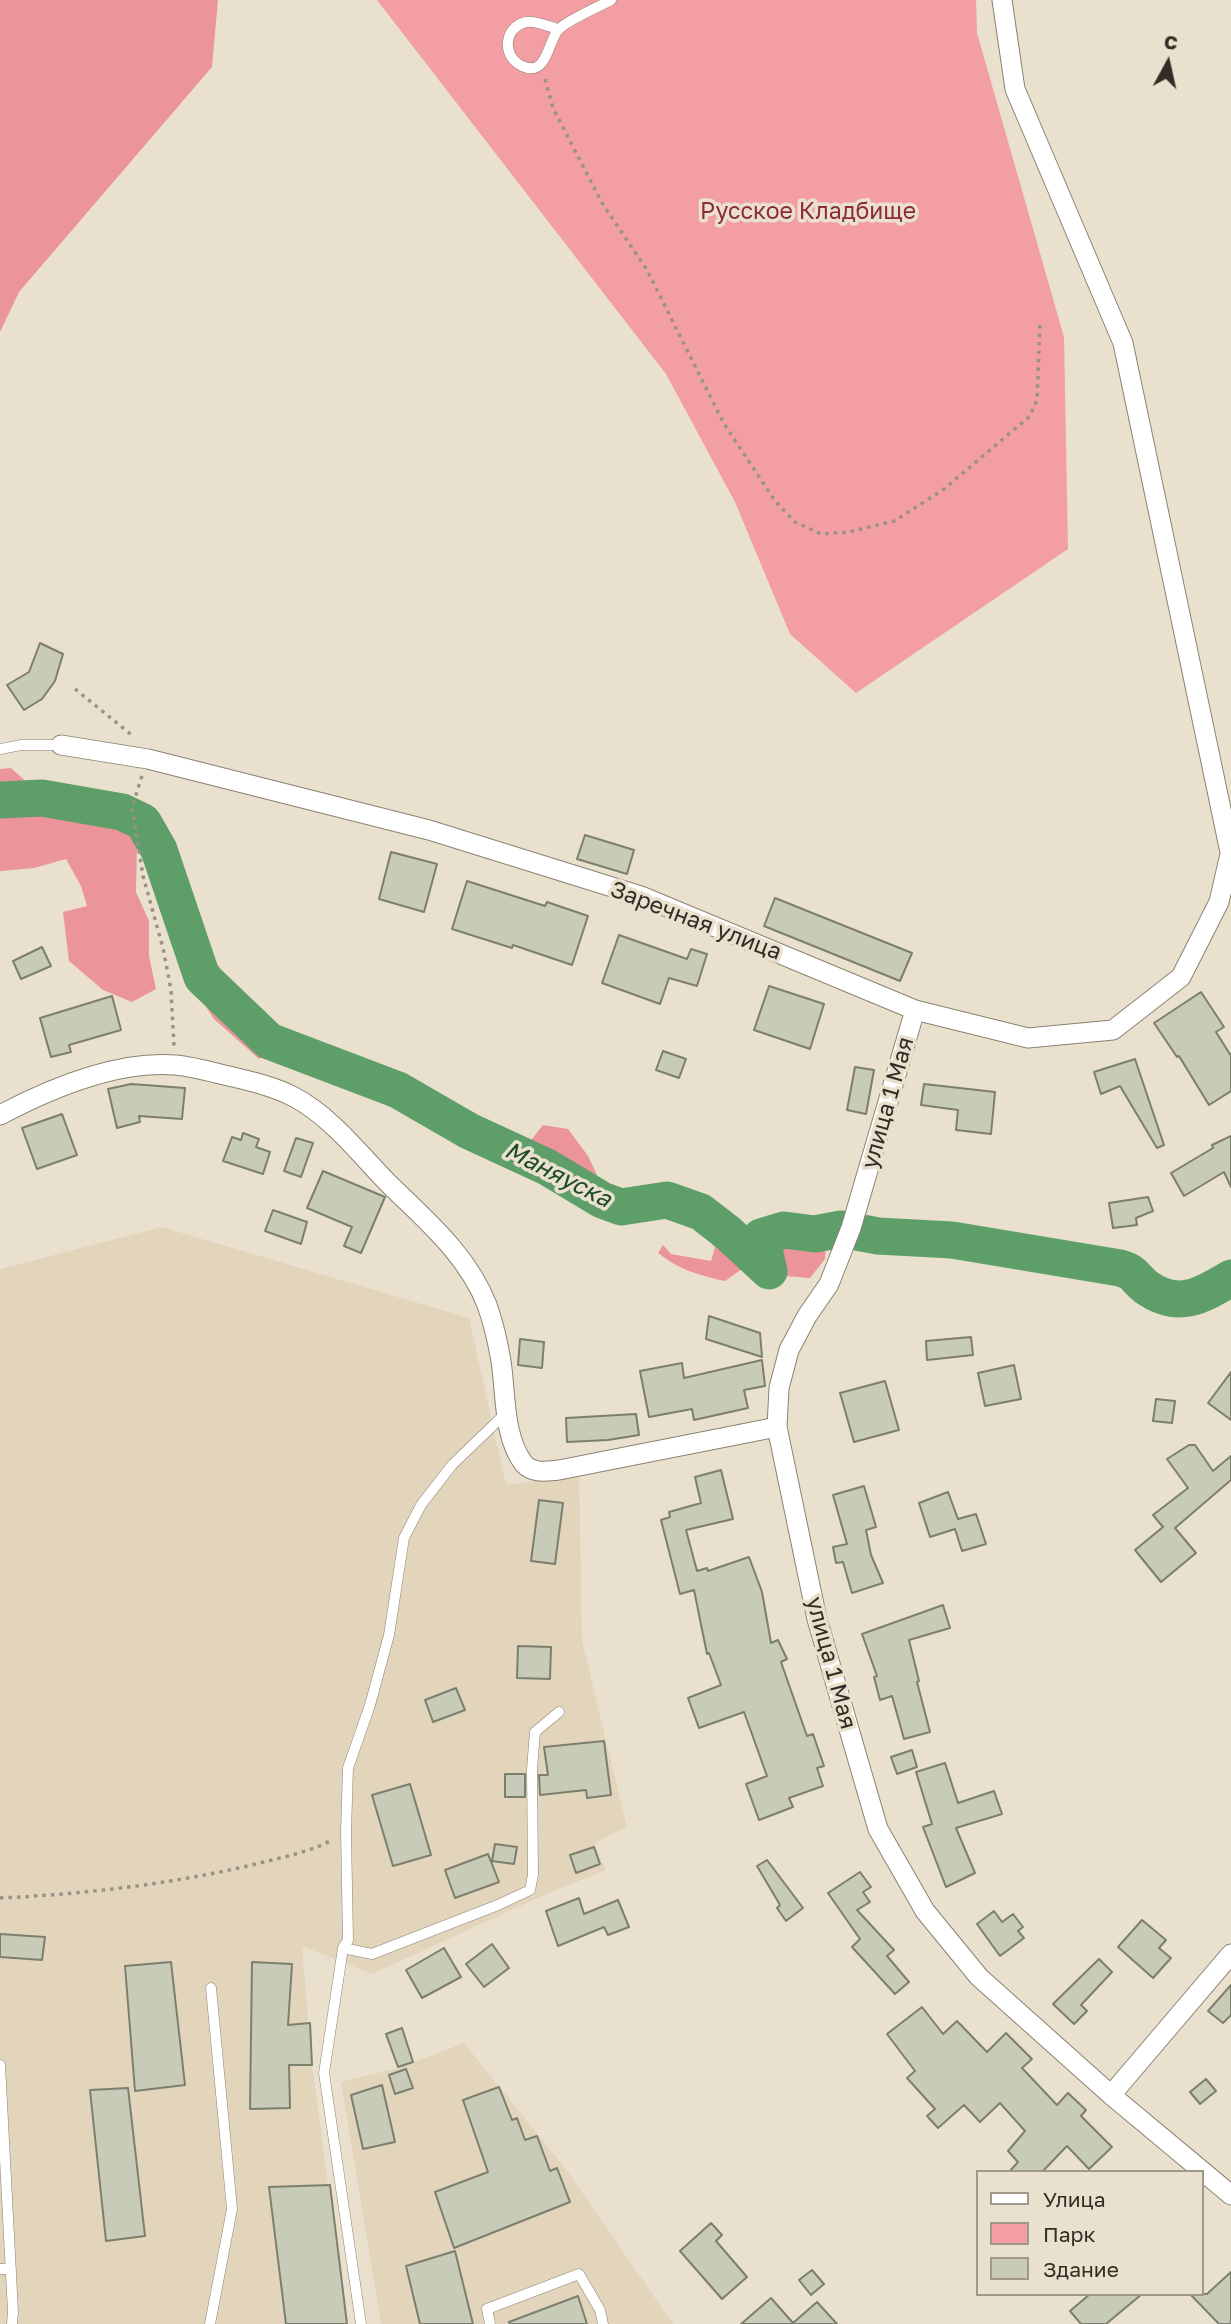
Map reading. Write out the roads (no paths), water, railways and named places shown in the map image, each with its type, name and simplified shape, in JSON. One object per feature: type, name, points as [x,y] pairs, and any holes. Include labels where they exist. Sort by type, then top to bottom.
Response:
[{"type":"street","points":[[1002,0],[1015,89],[1123,343],[1231,851]]},
{"type":"street","name":"Заречная улица","points":[[61,745],[148,759],[429,830],[641,896],[915,1010],[1028,1038],[1113,1030],[1181,977],[1219,902],[1231,851]]},
{"type":"street","name":"улица 1 Мая","points":[[915,1010],[851,1228],[829,1283],[789,1350],[779,1388],[777,1427],[817,1619],[878,1829],[925,1911],[979,1977],[1111,2095],[1201,2170]]},
{"type":"street","points":[[0,1115],[35,1096],[128,1067],[176,1065],[263,1084],[294,1097],[331,1125],[450,1244],[471,1272],[487,1305],[501,1359],[510,1432],[524,1463],[531,1470],[540,1472],[777,1427]]},
{"type":"street","points":[[1111,2095],[1231,1954]]},
{"type":"street","name":"улица 1 Мая","points":[[1203,2172],[1231,2195]]},
{"type":"lane","points":[[558,29],[528,21],[513,27],[507,38],[508,50],[522,66],[533,68],[547,57],[558,29],[611,0]]},
{"type":"lane","points":[[0,749],[21,745],[61,745]]},
{"type":"lane","points":[[361,2324],[324,2073],[343,1948],[348,1940],[348,1768],[370,1704],[389,1635],[404,1538],[421,1505],[452,1465],[508,1412]]},
{"type":"lane","points":[[343,1948],[372,1954],[530,1890],[533,1875],[532,1769],[535,1732],[559,1712]]},
{"type":"lane","points":[[210,2324],[232,2209],[211,1988]]},
{"type":"lane","points":[[0,2065],[5,2269],[12,2324]]},
{"type":"lane","points":[[491,2324],[487,2309],[579,2274],[600,2310],[603,2324]]},
{"type":"waterway","name":"Маняуска","points":[[0,800],[42,798],[122,812],[143,822],[159,850],[202,977],[269,1041],[398,1090],[469,1131],[547,1167],[602,1200],[621,1207],[667,1200],[701,1212],[769,1271],[761,1237],[784,1230],[815,1234],[841,1229],[878,1236],[952,1240],[1120,1268],[1133,1274],[1146,1287],[1169,1298],[1199,1295],[1231,1278]]},
{"type":"park label","name":"Русское Кладбище","points":[[808,212]]}]
